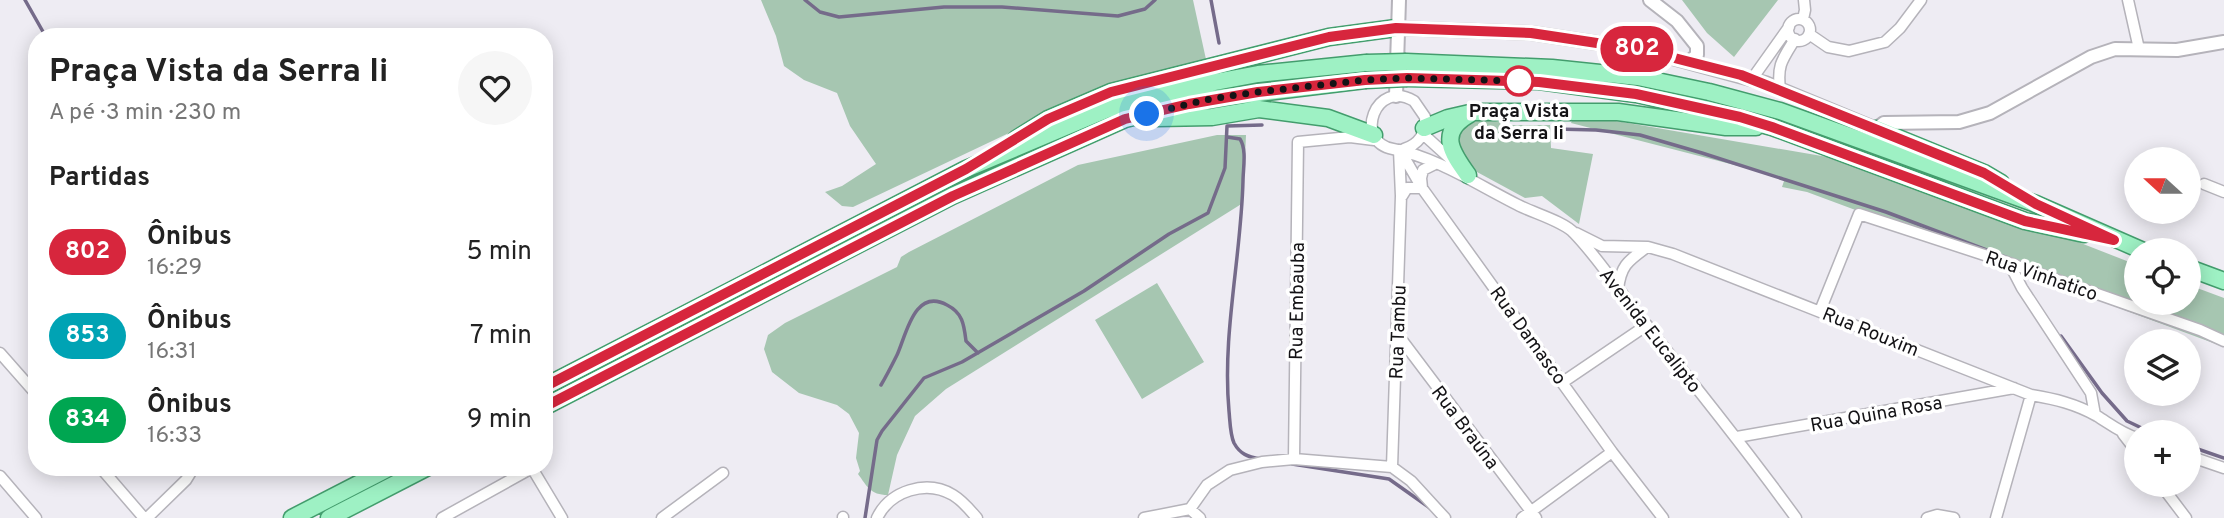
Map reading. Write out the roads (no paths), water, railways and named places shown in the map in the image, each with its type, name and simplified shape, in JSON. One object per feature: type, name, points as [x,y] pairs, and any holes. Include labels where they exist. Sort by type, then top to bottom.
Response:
[{"type":"main road","points":[[553,402],[953,196],[1209,83],[1256,56],[1329,37],[1396,28]]},
{"type":"main road","points":[[553,382],[966,169],[1108,109],[1209,83],[1258,74],[1366,63],[1406,70],[1636,94],[1740,117],[2025,221],[2114,240]]},
{"type":"main road","points":[[1209,83],[1258,92],[1365,80],[1406,70],[1564,69],[1637,77],[1780,111],[2036,204],[2124,244]]},
{"type":"main road","points":[[1125,119],[1212,117],[1259,109],[1328,118],[1376,138]]},
{"type":"main road","points":[[1424,131],[1448,117],[1474,112],[1618,112],[1726,127],[1772,127]]},
{"type":"main road","points":[[1471,178],[1452,153],[1450,141],[1461,119],[1474,112]]},
{"type":"main road","points":[[1876,129],[1984,173],[2036,204]]},
{"type":"main road","points":[[2201,272],[2224,281]]},
{"type":"main road","points":[[292,518],[374,476]]},
{"type":"main road","points":[[329,518],[411,476]]},
{"type":"street","points":[[1396,96],[1396,28],[1399,0]]},
{"type":"street","points":[[1650,0],[1677,21],[1697,46],[1697,55],[1689,62]]},
{"type":"street","points":[[1789,27],[1790,34],[1795,39],[1805,39],[1809,34],[1810,28],[1803,19],[1804,0]]},
{"type":"street","points":[[1809,34],[1828,47],[1849,51],[1885,41],[1900,28],[1921,0]]},
{"type":"street","points":[[2129,0],[2139,50]]},
{"type":"street","points":[[1752,79],[1793,21],[1803,19]]},
{"type":"street","points":[[1396,28],[1531,33],[1643,50],[1752,79],[1876,129],[1884,123],[1959,122],[1990,113],[2091,57],[2115,49],[2177,50],[2224,42]]},
{"type":"street","points":[[1780,89],[1778,71],[1783,57],[1795,39]]},
{"type":"street","points":[[1396,96],[1409,98],[1419,106],[1424,117],[1424,131],[1413,146],[1401,150],[1388,148],[1376,138],[1371,122],[1375,110],[1384,100],[1396,96]]},
{"type":"street","name":"Avenida Eucalipto","points":[[1424,131],[1471,178]]},
{"type":"street","name":"Rua Embauba","points":[[1294,459],[1298,142],[1350,137],[1376,138]]},
{"type":"street","name":"Avenida Eucalipto","points":[[1401,150],[1471,178],[1573,231],[1737,437],[1796,518]]},
{"type":"street","name":"Rua Damasco","points":[[1401,150],[1422,188],[1612,452],[1663,518]]},
{"type":"street","name":"Rua Tambu","points":[[1392,467],[1398,334],[1401,150]]},
{"type":"street","points":[[1401,196],[1407,188],[1422,188],[1423,170],[1435,164]]},
{"type":"street","points":[[2203,184],[2224,192]]},
{"type":"street","name":"Rua Vinhatico","points":[[1820,311],[1859,214],[2009,262],[2224,341]]},
{"type":"street","name":"Rua Rouxim","points":[[1573,231],[1602,246],[1648,247],[1673,254],[2031,395],[2062,400],[2095,415],[2123,433]]},
{"type":"street","points":[[1618,289],[1620,272],[1629,260],[1648,247]]},
{"type":"street","points":[[2009,262],[2022,288],[2091,393],[2095,415]]},
{"type":"street","points":[[1563,382],[1647,326]]},
{"type":"street","name":"Rua Braúna","points":[[1398,334],[1530,516]]},
{"type":"street","points":[[0,353],[28,385]]},
{"type":"street","points":[[1396,365],[1414,359]]},
{"type":"street","name":"Rua Quina Rosa","points":[[1737,437],[2015,388]]},
{"type":"street","points":[[1996,518],[2031,395]]},
{"type":"street","points":[[1530,516],[1612,452]]},
{"type":"street","points":[[1144,518],[1190,509],[1207,485],[1230,470],[1262,462],[1294,459],[1392,467],[1411,481],[1445,518]]},
{"type":"street","points":[[2201,460],[2224,468]]},
{"type":"street","points":[[662,518],[723,472]]},
{"type":"street","points":[[0,476],[36,518]]},
{"type":"street","points":[[108,476],[145,518],[188,476]]},
{"type":"street","points":[[442,518],[518,476]]},
{"type":"street","points":[[537,476],[562,518]]},
{"type":"street","points":[[880,513],[893,497],[912,489],[931,489],[951,493],[966,505],[976,518]]},
{"type":"street","points":[[2170,497],[2186,518]]},
{"type":"street","points":[[1190,509],[1200,518]]},
{"type":"street","points":[[1927,518],[1937,515],[1954,518]]},
{"type":"waterway","points":[[25,0],[41,28]]},
{"type":"waterway","points":[[805,0],[820,12],[839,17],[944,7],[1002,7],[1118,16],[1145,9],[1155,0]]},
{"type":"waterway","points":[[1211,0],[1219,43]]},
{"type":"waterway","points":[[865,518],[877,440],[924,378],[962,362],[1084,291],[1169,234],[1208,213],[1225,168],[1227,126],[1262,125]]},
{"type":"waterway","points":[[1556,129],[1640,135],[1886,212],[2008,258]]},
{"type":"waterway","points":[[1227,137],[1240,139],[1244,160],[1242,210],[1228,354],[1230,427],[1234,443],[1239,450],[1260,459]]},
{"type":"waterway","points":[[881,385],[913,316],[927,303],[936,301],[956,312],[960,316],[966,341],[978,353]]},
{"type":"waterway","points":[[2061,336],[2102,393],[2126,420]]},
{"type":"waterway","points":[[2201,450],[2224,458]]},
{"type":"waterway","points":[[1292,464],[1389,479],[1430,508]]},
{"type":"place","name":"Praça Vista da Serra Ii","points":[[1519,81]]}]
